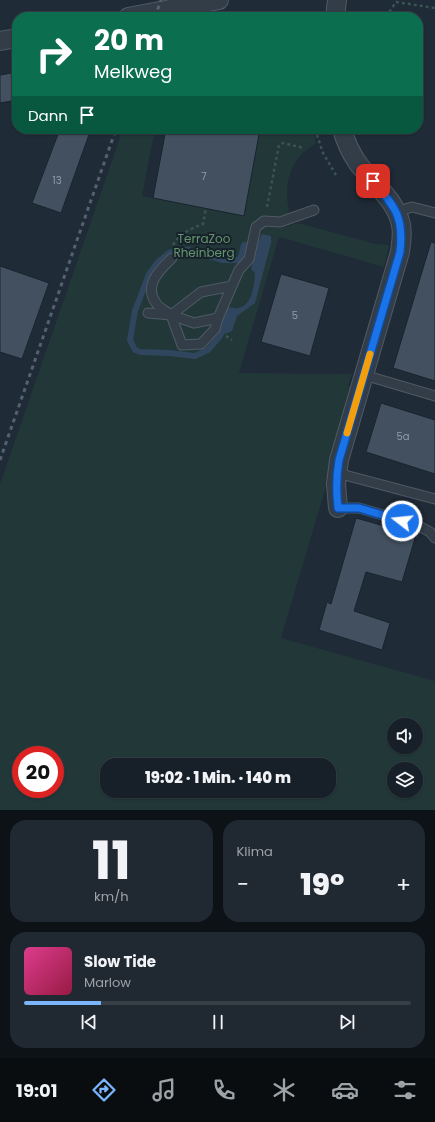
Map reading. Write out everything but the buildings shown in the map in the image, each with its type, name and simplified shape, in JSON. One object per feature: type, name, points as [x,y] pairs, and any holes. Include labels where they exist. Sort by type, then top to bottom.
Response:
[{"type":"street","points":[[179,12],[189,11],[219,0]]},
{"type":"street","points":[[336,12],[337,0]]},
{"type":"street","points":[[0,41],[12,39]]},
{"type":"street","points":[[338,508],[336,473],[400,252],[402,236],[401,223],[396,212],[357,162],[344,134]]},
{"type":"lane","points":[[396,212],[412,208],[435,213]]},
{"type":"lane","points":[[172,258],[154,277],[151,293],[156,304],[170,315],[182,344],[201,344],[215,329],[218,318],[239,270],[248,259],[256,227],[264,221],[280,222],[314,210]]},
{"type":"lane","points":[[170,315],[201,292],[232,286]]},
{"type":"lane","points":[[148,313],[170,315],[194,323],[218,318]]},
{"type":"lane","points":[[364,375],[435,396]]},
{"type":"lane","points":[[336,473],[435,500]]},
{"type":"lane","points":[[338,508],[359,508],[417,525],[430,532],[435,538]]},
{"type":"path","points":[[389,12],[396,2],[435,8]]},
{"type":"path","points":[[317,134],[323,153],[336,175]]},
{"type":"path","points":[[264,221],[278,145],[283,143],[304,148]]},
{"type":"path","points":[[171,246],[177,238],[188,230],[203,224],[206,208]]},
{"type":"path","points":[[226,336],[232,340]]},
{"type":"green space","name":"TerraZoo Rheinberg","points":[[121,134],[154,134],[142,196],[153,198],[165,134],[314,134],[316,143],[299,157],[293,166],[287,193],[290,214],[280,222],[281,228],[298,223],[376,244],[389,245],[384,267],[279,237],[239,373],[352,374],[348,386],[356,386],[281,638],[435,681],[435,810],[0,810],[0,484]]},
{"type":"water","points":[[262,234],[271,236],[271,243],[255,303],[237,316],[232,331],[225,334],[217,328],[225,308],[238,308],[243,306],[250,299],[252,294],[255,273],[251,269],[256,249],[254,242],[258,242]]},
{"type":"waterway","points":[[222,331],[220,336],[208,350],[195,356],[141,352],[135,350],[130,340],[135,311],[149,274],[158,262],[169,253],[176,250],[189,250],[222,260],[240,260],[244,245],[254,245]]},
{"type":"railway","points":[[157,12],[161,0]]},
{"type":"railway","points":[[0,460],[114,134]]},
{"type":"slow traffic","points":[[347,433],[370,354]]},
{"type":"route","points":[[373,181],[396,212],[401,223],[402,236],[400,252],[339,460],[336,473],[336,493],[338,508],[359,508],[402,521]]}]
